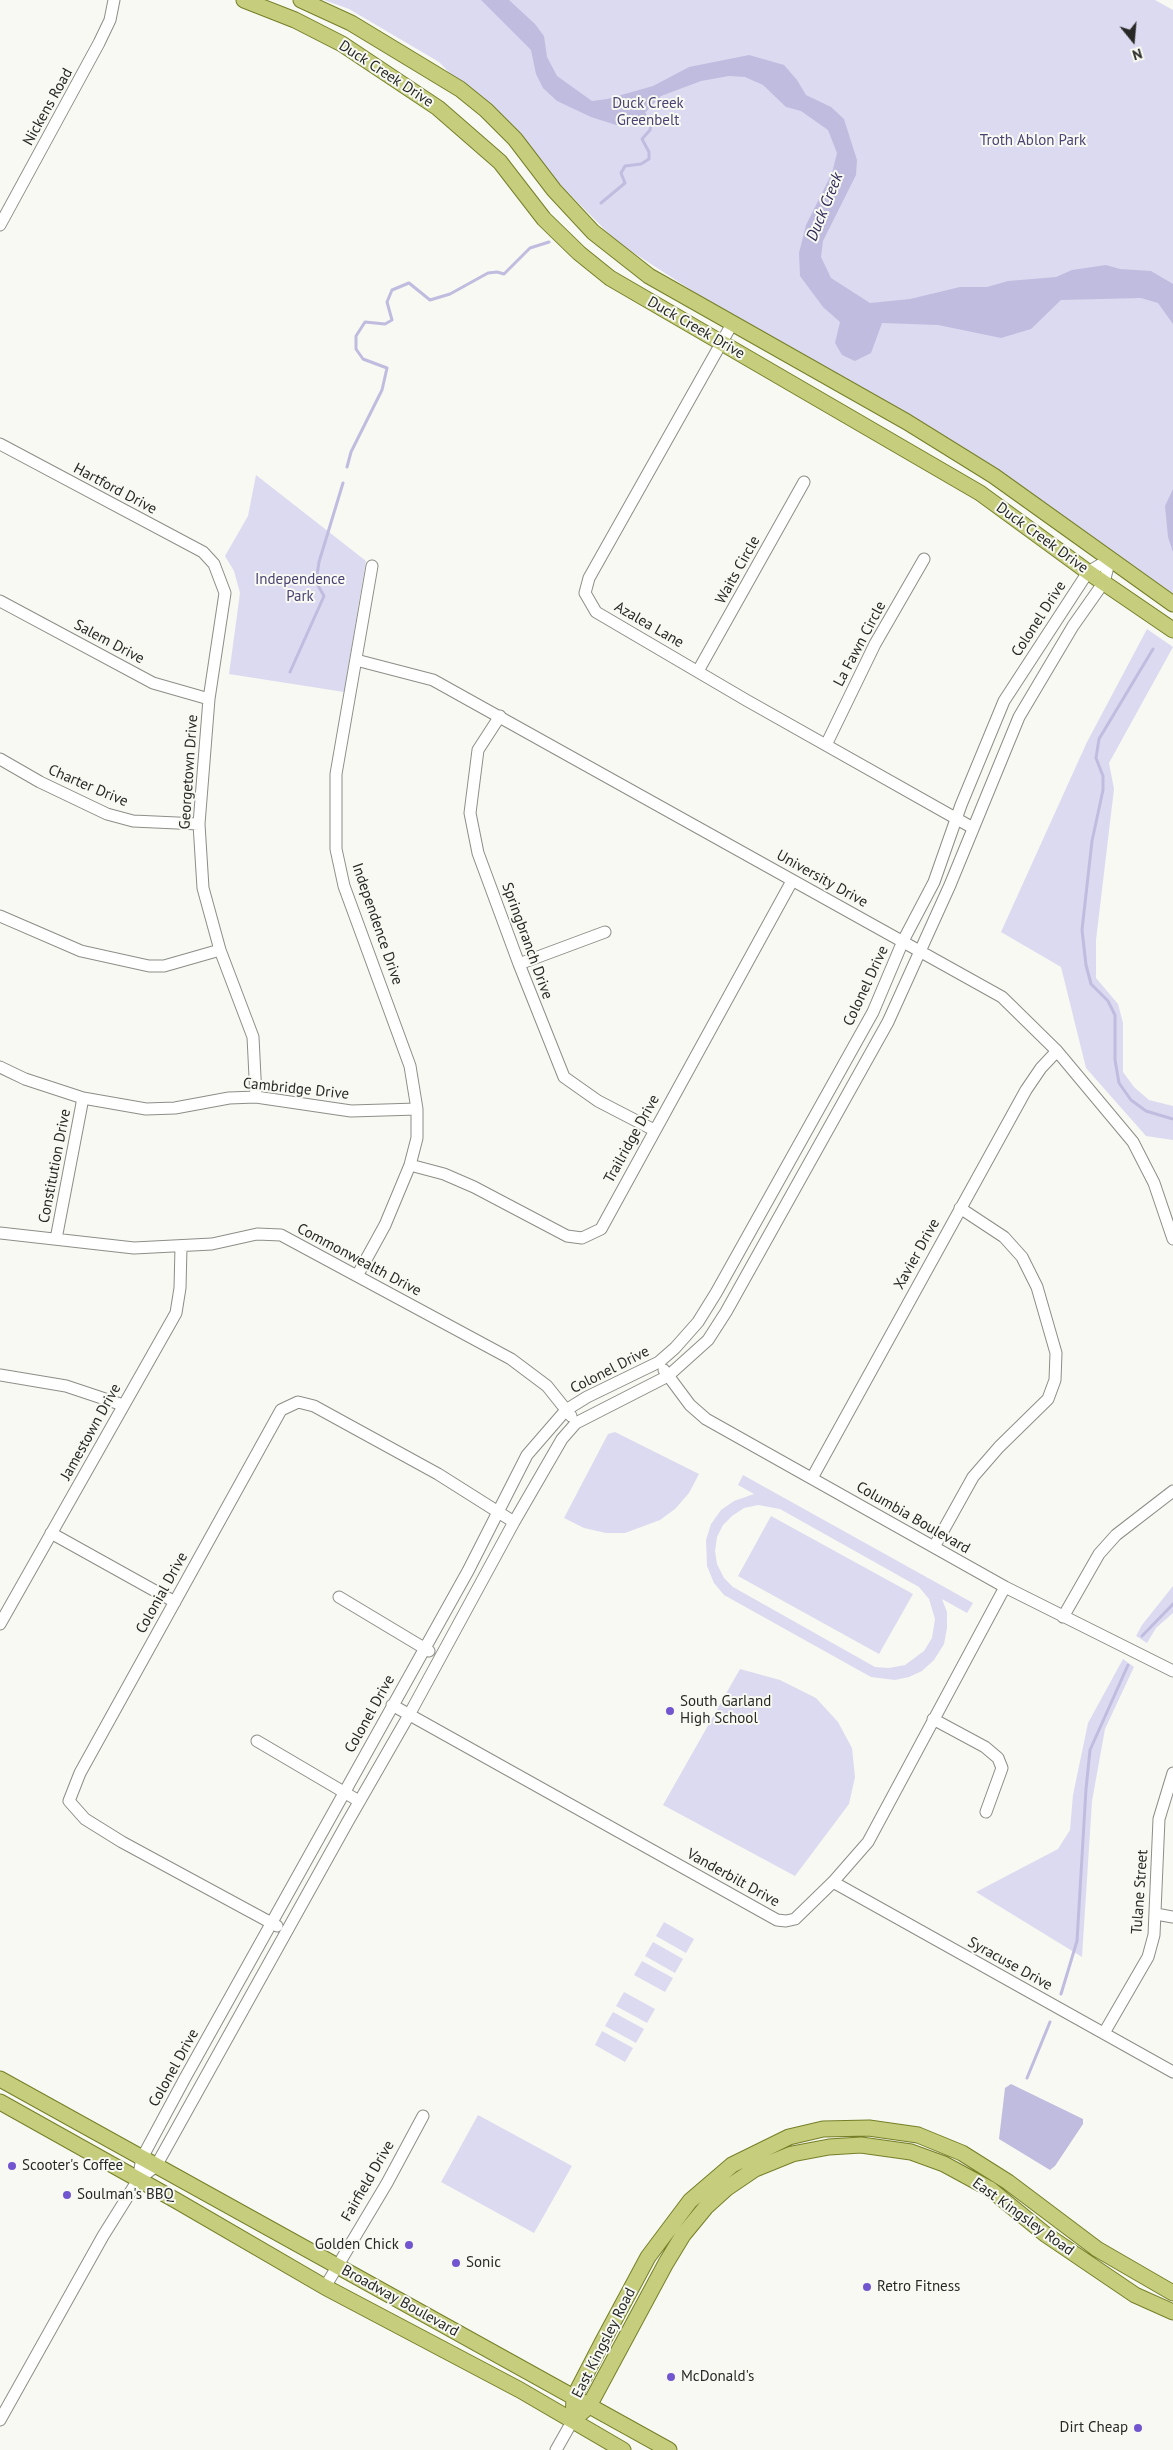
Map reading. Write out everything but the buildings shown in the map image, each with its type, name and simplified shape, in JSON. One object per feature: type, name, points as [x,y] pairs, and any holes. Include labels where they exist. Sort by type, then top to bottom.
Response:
[{"type":"main road","name":"Duck Creek Drive","points":[[244,0],[295,20],[342,44],[438,108],[500,162],[544,219],[579,254],[610,278],[980,493],[1088,572],[1173,630]]},
{"type":"main road","name":"Duck Creek Drive","points":[[301,0],[351,23],[460,89],[486,110],[515,139],[554,190],[593,232],[649,276],[907,422],[994,476],[1173,604]]},
{"type":"main road","name":"Broadway Boulevard","points":[[0,2079],[669,2450]]},
{"type":"main road","points":[[18,2112],[28,2095]]},
{"type":"main road","name":"Broadway Boulevard","points":[[0,2102],[325,2287],[460,2358],[573,2420],[623,2450]]},
{"type":"main road","name":"East Kingsley Road","points":[[573,2420],[574,2397],[648,2257],[690,2201],[732,2165],[789,2137],[823,2129],[869,2128],[918,2135],[962,2153],[1008,2182],[1097,2249],[1173,2293]]},
{"type":"main road","name":"East Kingsley Road","points":[[573,2420],[589,2406],[682,2235],[706,2207],[726,2188],[755,2169],[792,2154],[829,2147],[861,2145],[911,2152],[944,2164],[990,2189],[1045,2234],[1135,2295],[1173,2312]]},
{"type":"main road","points":[[247,2242],[259,2223]]},
{"type":"main road","points":[[460,2358],[471,2341]]},
{"type":"street","name":"Nickens Road","points":[[0,225],[95,52],[110,20],[114,0]]},
{"type":"street","name":"Azalea Lane","points":[[732,324],[589,578],[585,593],[596,612],[746,700],[973,828]]},
{"type":"street","name":"Hartford Drive","points":[[0,444],[203,552],[214,564]]},
{"type":"street","name":"Waits Circle","points":[[698,671],[804,482]]},
{"type":"street","name":"La Fawn Circle","points":[[826,745],[875,644],[924,559]]},
{"type":"street","name":"Colonel Drive","points":[[138,2180],[142,2158],[344,1791],[468,1571],[496,1512],[527,1455],[566,1410],[586,1397],[659,1362],[676,1348],[698,1322],[716,1294],[873,1012],[903,941],[934,882],[956,819],[1004,701],[1088,572],[1110,559]]},
{"type":"street","name":"Colonel Drive","points":[[0,2420],[103,2236],[138,2180],[156,2166],[562,1439],[576,1423],[668,1376],[708,1340],[726,1312],[868,1059],[920,951],[1019,717],[1035,687],[1104,582],[1110,559]]},
{"type":"street","name":"Georgetown Drive","points":[[214,564],[225,593],[209,699],[199,824],[203,888],[220,950],[253,1037],[256,1097]]},
{"type":"street","name":"Independence Drive","points":[[356,1276],[385,1225],[410,1165],[417,1138],[417,1109],[410,1066],[344,886],[336,849],[336,774],[372,566]]},
{"type":"street","name":"Salem Drive","points":[[0,601],[154,683],[209,699]]},
{"type":"street","name":"University Drive","points":[[356,660],[433,680],[1002,997],[1057,1051],[1133,1142],[1154,1183],[1173,1239]]},
{"type":"street","name":"Springbranch Drive","points":[[500,716],[478,750],[470,813],[478,853],[519,964],[564,1077],[598,1101],[654,1130]]},
{"type":"street","name":"Charter Drive","points":[[0,759],[40,782],[107,814],[133,821],[199,824]]},
{"type":"street","name":"Trailridge Drive","points":[[410,1165],[444,1174],[466,1184],[566,1236],[582,1238],[601,1229],[792,881]]},
{"type":"street","points":[[0,916],[81,951],[149,966],[164,966],[220,950]]},
{"type":"street","points":[[519,964],[605,932]]},
{"type":"street","name":"Xavier Drive","points":[[812,1478],[1026,1090],[1041,1068],[1057,1051]]},
{"type":"street","name":"Cambridge Drive","points":[[0,1067],[26,1079],[83,1098],[114,1105],[146,1109],[175,1108],[230,1098],[256,1097],[351,1111],[417,1109]]},
{"type":"street","name":"Constitution Drive","points":[[56,1239],[83,1098]]},
{"type":"street","points":[[934,1547],[973,1477],[999,1447],[1048,1399],[1055,1380],[1056,1354],[1037,1287],[1022,1257],[1004,1237],[960,1208]]},
{"type":"street","name":"Commonwealth Drive","points":[[0,1233],[134,1248],[181,1247],[212,1244],[257,1234],[281,1235],[511,1359],[548,1386],[576,1423]]},
{"type":"street","name":"Jamestown Drive","points":[[0,1624],[176,1313],[180,1288],[181,1247]]},
{"type":"street","name":"Columbia Boulevard","points":[[659,1362],[690,1406],[706,1419],[1005,1588],[1173,1671]]},
{"type":"street","points":[[0,1375],[66,1386],[123,1405]]},
{"type":"street","name":"Colonial Drive","points":[[287,1931],[122,1842],[85,1819],[68,1801],[80,1773],[281,1410],[298,1402],[314,1406],[438,1474],[514,1522]]},
{"type":"street","points":[[1063,1617],[1099,1554],[1116,1535],[1173,1490]]},
{"type":"street","points":[[51,1533],[175,1602]]},
{"type":"street","name":"Vanderbilt Drive","points":[[392,1705],[777,1920],[786,1922],[795,1919],[833,1882],[868,1842],[1005,1588]]},
{"type":"street","points":[[339,1597],[440,1657]]},
{"type":"street","points":[[933,1719],[985,1747],[998,1758],[1002,1768],[986,1812]]},
{"type":"street","points":[[257,1741],[359,1801]]},
{"type":"street","name":"Tulane Street","points":[[1104,2033],[1148,1957],[1154,1935],[1159,1819],[1173,1773]]},
{"type":"street","name":"Syracuse Drive","points":[[833,1882],[1173,2072]]},
{"type":"street","points":[[1156,1914],[1173,1917]]},
{"type":"street","name":"Fairfield Drive","points":[[325,2287],[387,2183],[423,2116]]},
{"type":"street","points":[[556,2450],[573,2420]]},
{"type":"green space","name":"Duck Creek Greenbelt","points":[[324,0],[1155,0],[1173,10],[1173,594],[997,469],[861,387],[705,299],[617,242],[439,62],[349,9]]},
{"type":"green space","name":"Independence Park","points":[[256,475],[366,561],[344,692],[229,674],[240,593],[234,571],[225,556],[248,516]]},
{"type":"green space","points":[[1147,629],[1173,647],[1109,763],[1114,789],[1096,940],[1096,978],[1118,1004],[1123,1023],[1123,1072],[1134,1087],[1149,1100],[1173,1106],[1173,1140],[1146,1136],[1086,1068],[1061,967],[1001,932],[1087,742]]},
{"type":"green space","points":[[615,1432],[699,1474],[689,1493],[675,1509],[660,1520],[625,1533],[606,1533],[584,1528],[564,1518],[608,1434]]},
{"type":"green space","points":[[743,1475],[973,1603],[967,1613],[942,1599],[947,1612],[944,1644],[934,1660],[922,1671],[909,1677],[895,1680],[871,1677],[724,1595],[714,1583],[707,1566],[706,1540],[711,1524],[721,1510],[734,1501],[754,1494],[738,1485]],"holes":[[[758,1505],[780,1509],[919,1587],[929,1599],[935,1619],[932,1638],[924,1651],[905,1665],[889,1668],[875,1667],[733,1587],[724,1578],[717,1564],[715,1551],[717,1537],[723,1525],[744,1508]]]},
{"type":"green space","points":[[771,1516],[913,1594],[879,1654],[738,1576]]},
{"type":"green space","points":[[1173,1586],[1173,1613],[1156,1628],[1147,1643],[1136,1636],[1142,1625]]},
{"type":"green space","points":[[1123,1659],[1134,1667],[1105,1729],[1092,1801],[1082,1957],[976,1892],[1058,1849],[1070,1830],[1073,1795],[1088,1723]]},
{"type":"green space","points":[[740,1669],[780,1680],[816,1698],[838,1722],[852,1748],[855,1777],[849,1804],[795,1876],[663,1805]]},
{"type":"green space","points":[[664,1922],[694,1939],[686,1953],[656,1936]]},
{"type":"green space","points":[[653,1942],[683,1959],[675,1973],[645,1956]]},
{"type":"green space","points":[[642,1961],[673,1978],[665,1992],[634,1975]]},
{"type":"green space","points":[[624,1992],[655,2009],[647,2023],[616,2006]]},
{"type":"green space","points":[[613,2012],[644,2029],[636,2043],[605,2026]]},
{"type":"green space","points":[[602,2031],[633,2048],[625,2062],[595,2045]]},
{"type":"green space","points":[[478,2115],[572,2166],[534,2233],[441,2182]]},
{"type":"water","name":"Duck Creek","points":[[481,0],[509,0],[535,24],[544,36],[547,57],[557,76],[592,101],[607,99],[653,86],[689,67],[749,55],[784,65],[797,80],[806,95],[831,107],[844,119],[857,160],[856,175],[823,241],[821,257],[831,278],[870,303],[910,299],[960,287],[987,287],[1008,281],[1056,277],[1072,270],[1106,265],[1120,269],[1151,271],[1173,284],[1173,324],[1158,303],[1141,298],[1061,300],[1031,329],[1001,338],[938,325],[882,323],[871,353],[855,361],[842,355],[835,343],[840,322],[823,307],[800,276],[799,253],[806,225],[832,173],[837,153],[828,130],[801,111],[786,107],[763,85],[745,77],[729,76],[701,81],[661,96],[635,123],[616,125],[591,117],[557,101],[543,88],[536,74],[531,50]]},
{"type":"water","points":[[1173,489],[1173,552],[1168,537],[1165,506]]},
{"type":"water","points":[[1011,2084],[1083,2119],[1083,2124],[1055,2166],[1050,2170],[999,2139],[1005,2088]]},
{"type":"waterway","points":[[601,203],[625,183],[621,173],[625,166],[641,164],[649,159],[649,152],[642,139],[650,130],[651,124],[643,112]]},
{"type":"waterway","points":[[347,467],[351,452],[382,390],[387,368],[363,359],[356,349],[356,336],[365,322],[385,324],[392,320],[387,302],[392,290],[409,283],[430,300],[450,294],[488,273],[497,272],[504,274],[530,248],[549,242]]},
{"type":"waterway","points":[[290,672],[324,596],[316,582],[319,562],[343,483]]},
{"type":"waterway","points":[[1153,649],[1099,739],[1096,758],[1103,776],[1103,790],[1092,841],[1082,930],[1086,965],[1091,984],[1108,1001],[1115,1015],[1115,1060],[1119,1083],[1131,1100],[1146,1111],[1173,1119]]},
{"type":"waterway","points":[[1142,1636],[1173,1604]]},
{"type":"waterway","points":[[1061,1994],[1077,1941],[1090,1750],[1128,1665]]},
{"type":"waterway","points":[[1027,2078],[1050,2022]]},
{"type":"place","name":"South Garland High School","points":[[670,1711]]},
{"type":"place","name":"Scooter's Coffee","points":[[12,2166]]},
{"type":"place","name":"Soulman's BBQ","points":[[67,2195]]},
{"type":"place","name":"Golden Chick","points":[[409,2245]]},
{"type":"place","name":"Sonic","points":[[456,2263]]},
{"type":"place","name":"Retro Fitness","points":[[867,2287]]},
{"type":"place","name":"McDonald's","points":[[671,2377]]},
{"type":"place","name":"Dirt Cheap","points":[[1138,2428]]},
{"type":"park label","name":"Troth Ablon Park","points":[[1033,141]]}]
